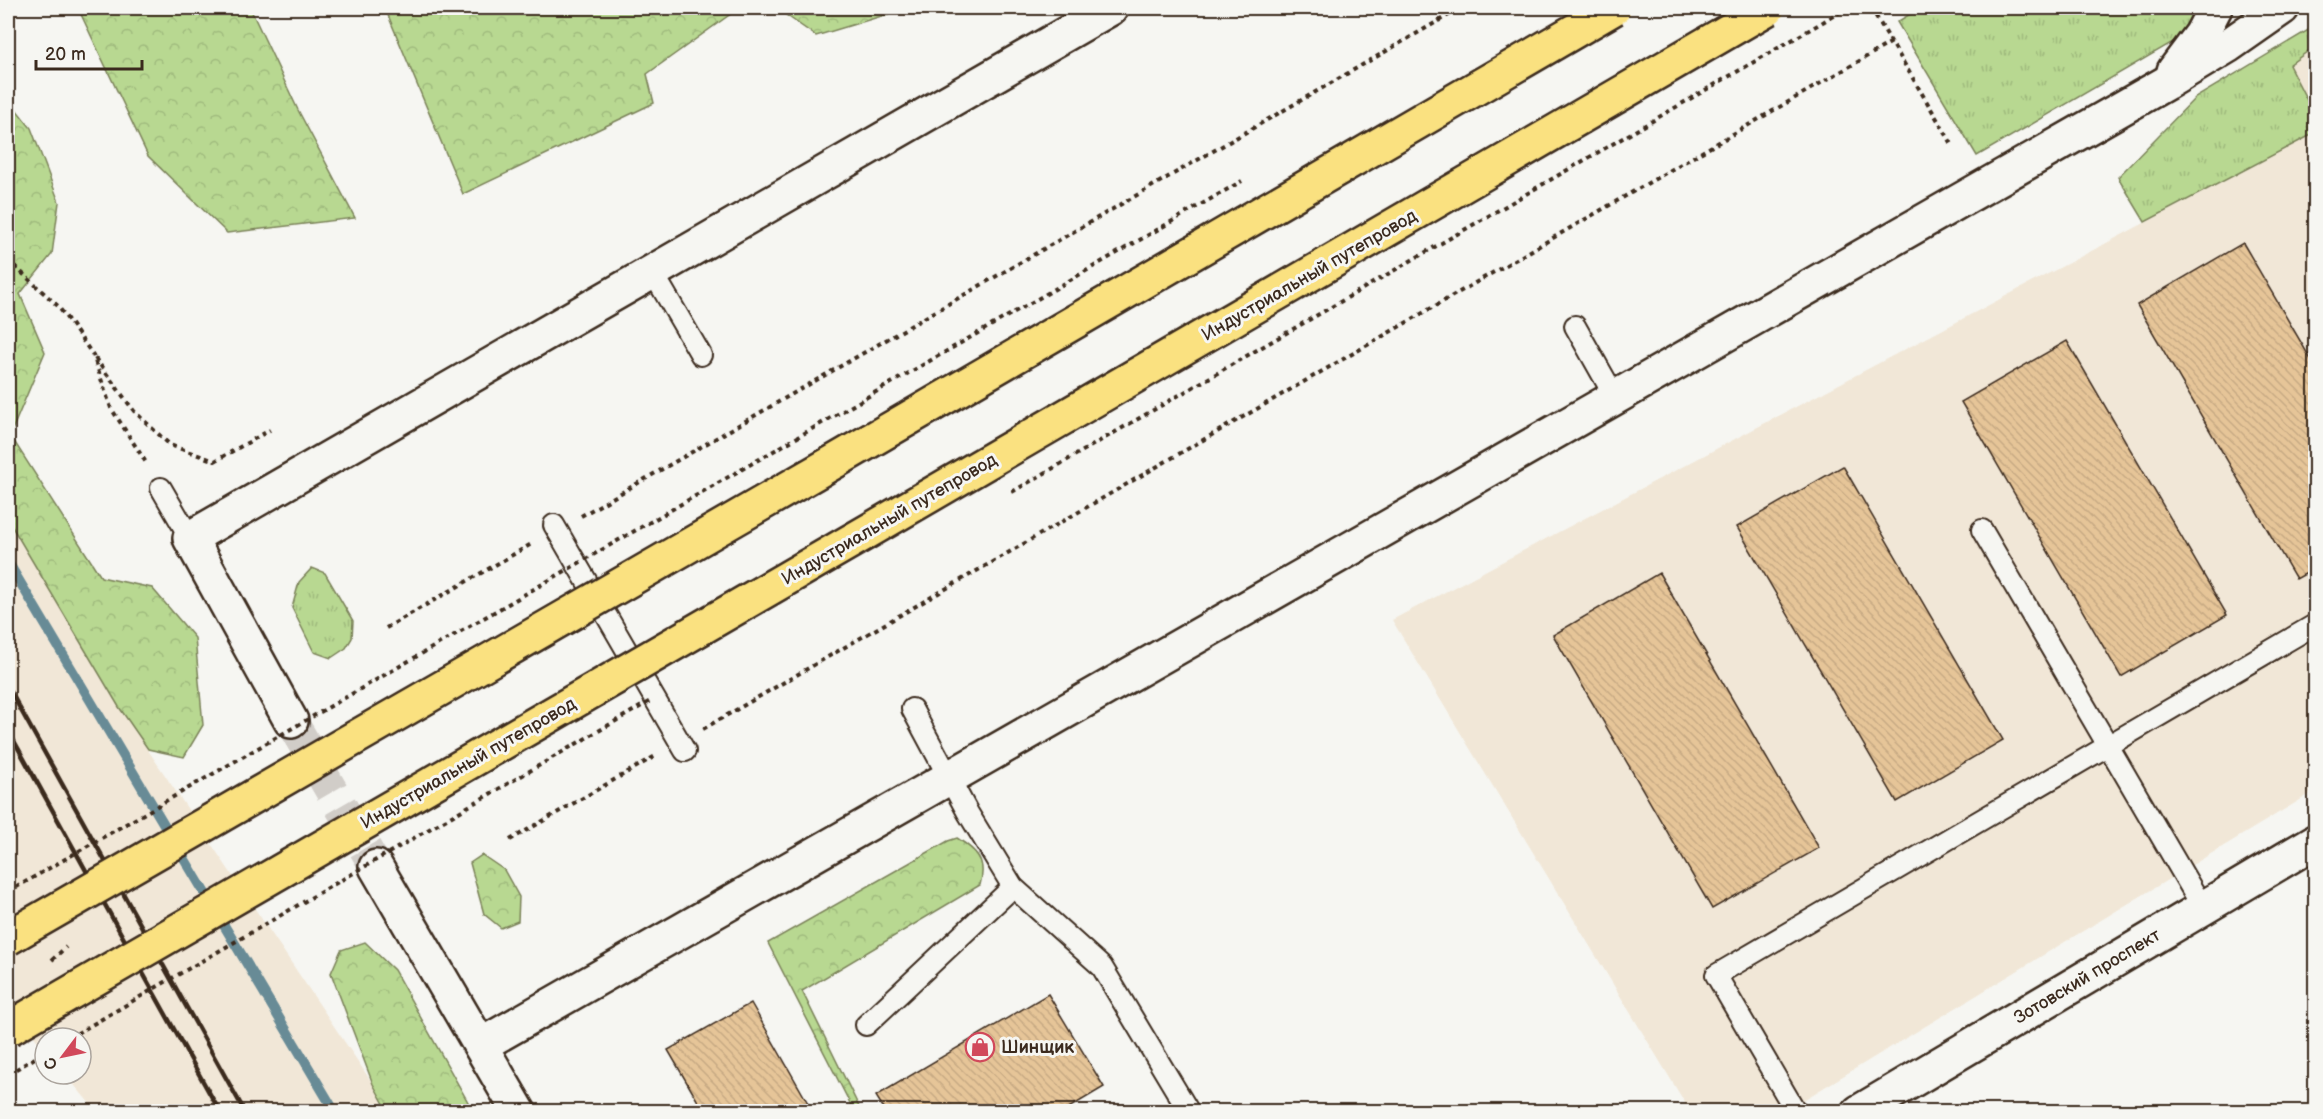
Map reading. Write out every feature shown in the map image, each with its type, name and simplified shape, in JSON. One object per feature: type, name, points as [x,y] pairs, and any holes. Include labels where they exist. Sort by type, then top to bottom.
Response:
[{"type":"main road","points":[[8,938],[832,463],[1614,8]]},
{"type":"main road","name":"Индустриальный путепровод","points":[[8,1029],[1768,8]]},
{"type":"street","points":[[291,722],[190,538],[1110,8]]},
{"type":"street","points":[[2166,83],[2201,35],[2215,8]]},
{"type":"street","points":[[481,1045],[2166,83],[2229,45],[2282,8]]},
{"type":"street","name":"Зотовский проспект","points":[[1859,1112],[2316,841]]},
{"type":"street","points":[[376,867],[519,1112]]},
{"type":"lane","points":[[652,271],[701,355]]},
{"type":"lane","points":[[1575,326],[1615,397]]},
{"type":"lane","points":[[161,488],[190,538]]},
{"type":"lane","points":[[555,527],[682,747]]},
{"type":"lane","points":[[1982,530],[2203,908]]},
{"type":"lane","points":[[1796,1112],[1716,975],[2316,624]]},
{"type":"lane","points":[[912,709],[968,813],[1013,887],[1102,967],[1188,1111]]},
{"type":"lane","points":[[866,1025],[1013,887]]},
{"type":"path","points":[[386,628],[555,527],[1461,8]]},
{"type":"path","points":[[1871,8],[1952,144]]},
{"type":"path","points":[[510,840],[682,747],[1892,42]]},
{"type":"path","points":[[8,892],[1252,175]]},
{"type":"path","points":[[8,260],[58,306],[134,411],[170,445],[215,461],[270,430]]},
{"type":"path","points":[[93,355],[111,408],[161,488]]},
{"type":"path","points":[[48,965],[72,942]]},
{"type":"path","points":[[8,1074],[33,1059]]},
{"type":"shaded area","points":[[2315,46],[2315,116],[2289,65]]},
{"type":"shaded area","points":[[2315,133],[2315,791],[1785,1111],[1690,1111],[1392,620]]},
{"type":"shaded area","points":[[8,520],[119,707],[373,1084],[388,1111],[96,1111],[75,1086],[93,1086],[93,1026],[33,1026],[33,1035],[8,1005]]},
{"type":"green space","points":[[78,8],[250,8],[298,110],[355,218],[227,233],[148,156]]},
{"type":"green space","points":[[385,8],[739,8],[647,74],[654,103],[463,194]]},
{"type":"green space","points":[[776,8],[908,8],[816,36]]},
{"type":"green space","points":[[1920,8],[2201,8],[2190,27],[2173,42],[1977,156],[1897,22]]},
{"type":"green space","points":[[2315,26],[2315,46],[2289,65],[2315,116],[2315,133],[2145,222],[2118,177],[2195,98]]},
{"type":"green space","points":[[8,99],[31,128],[59,202],[52,254],[20,294],[45,352],[10,435],[101,577],[152,588],[195,638],[203,725],[184,757],[148,749],[119,707],[8,520]]},
{"type":"green space","points":[[312,568],[325,573],[353,621],[352,638],[346,648],[331,658],[314,652],[292,608],[299,582]]},
{"type":"green space","points":[[957,838],[979,857],[982,869],[980,885],[802,991],[861,1111],[854,1111],[768,943]]},
{"type":"green space","points":[[482,855],[504,870],[519,897],[518,921],[501,928],[484,914],[470,863]]},
{"type":"green space","points":[[365,942],[394,970],[473,1111],[388,1111],[373,1084],[331,973],[341,950]]},
{"type":"building","points":[[2243,243],[2316,368],[2316,568],[2296,579],[2137,305]]},
{"type":"building","points":[[2067,341],[2227,615],[2121,677],[1961,402]]},
{"type":"building","points":[[1843,466],[2003,740],[1897,802],[1737,527]]},
{"type":"building","points":[[1659,573],[1819,848],[1712,909],[1553,635]]},
{"type":"building","points":[[1048,994],[1104,1087],[1062,1112],[886,1112],[876,1096]]},
{"type":"building","points":[[751,1003],[813,1112],[704,1112],[668,1050]]},
{"type":"waterway","points":[[8,562],[335,1112]]},
{"type":"tunnel","points":[[291,721],[376,867]]},
{"type":"railway","points":[[8,687],[245,1112]]},
{"type":"railway","points":[[8,730],[220,1112]]},
{"type":"place","name":"Шинщик","points":[[980,1047]]}]
